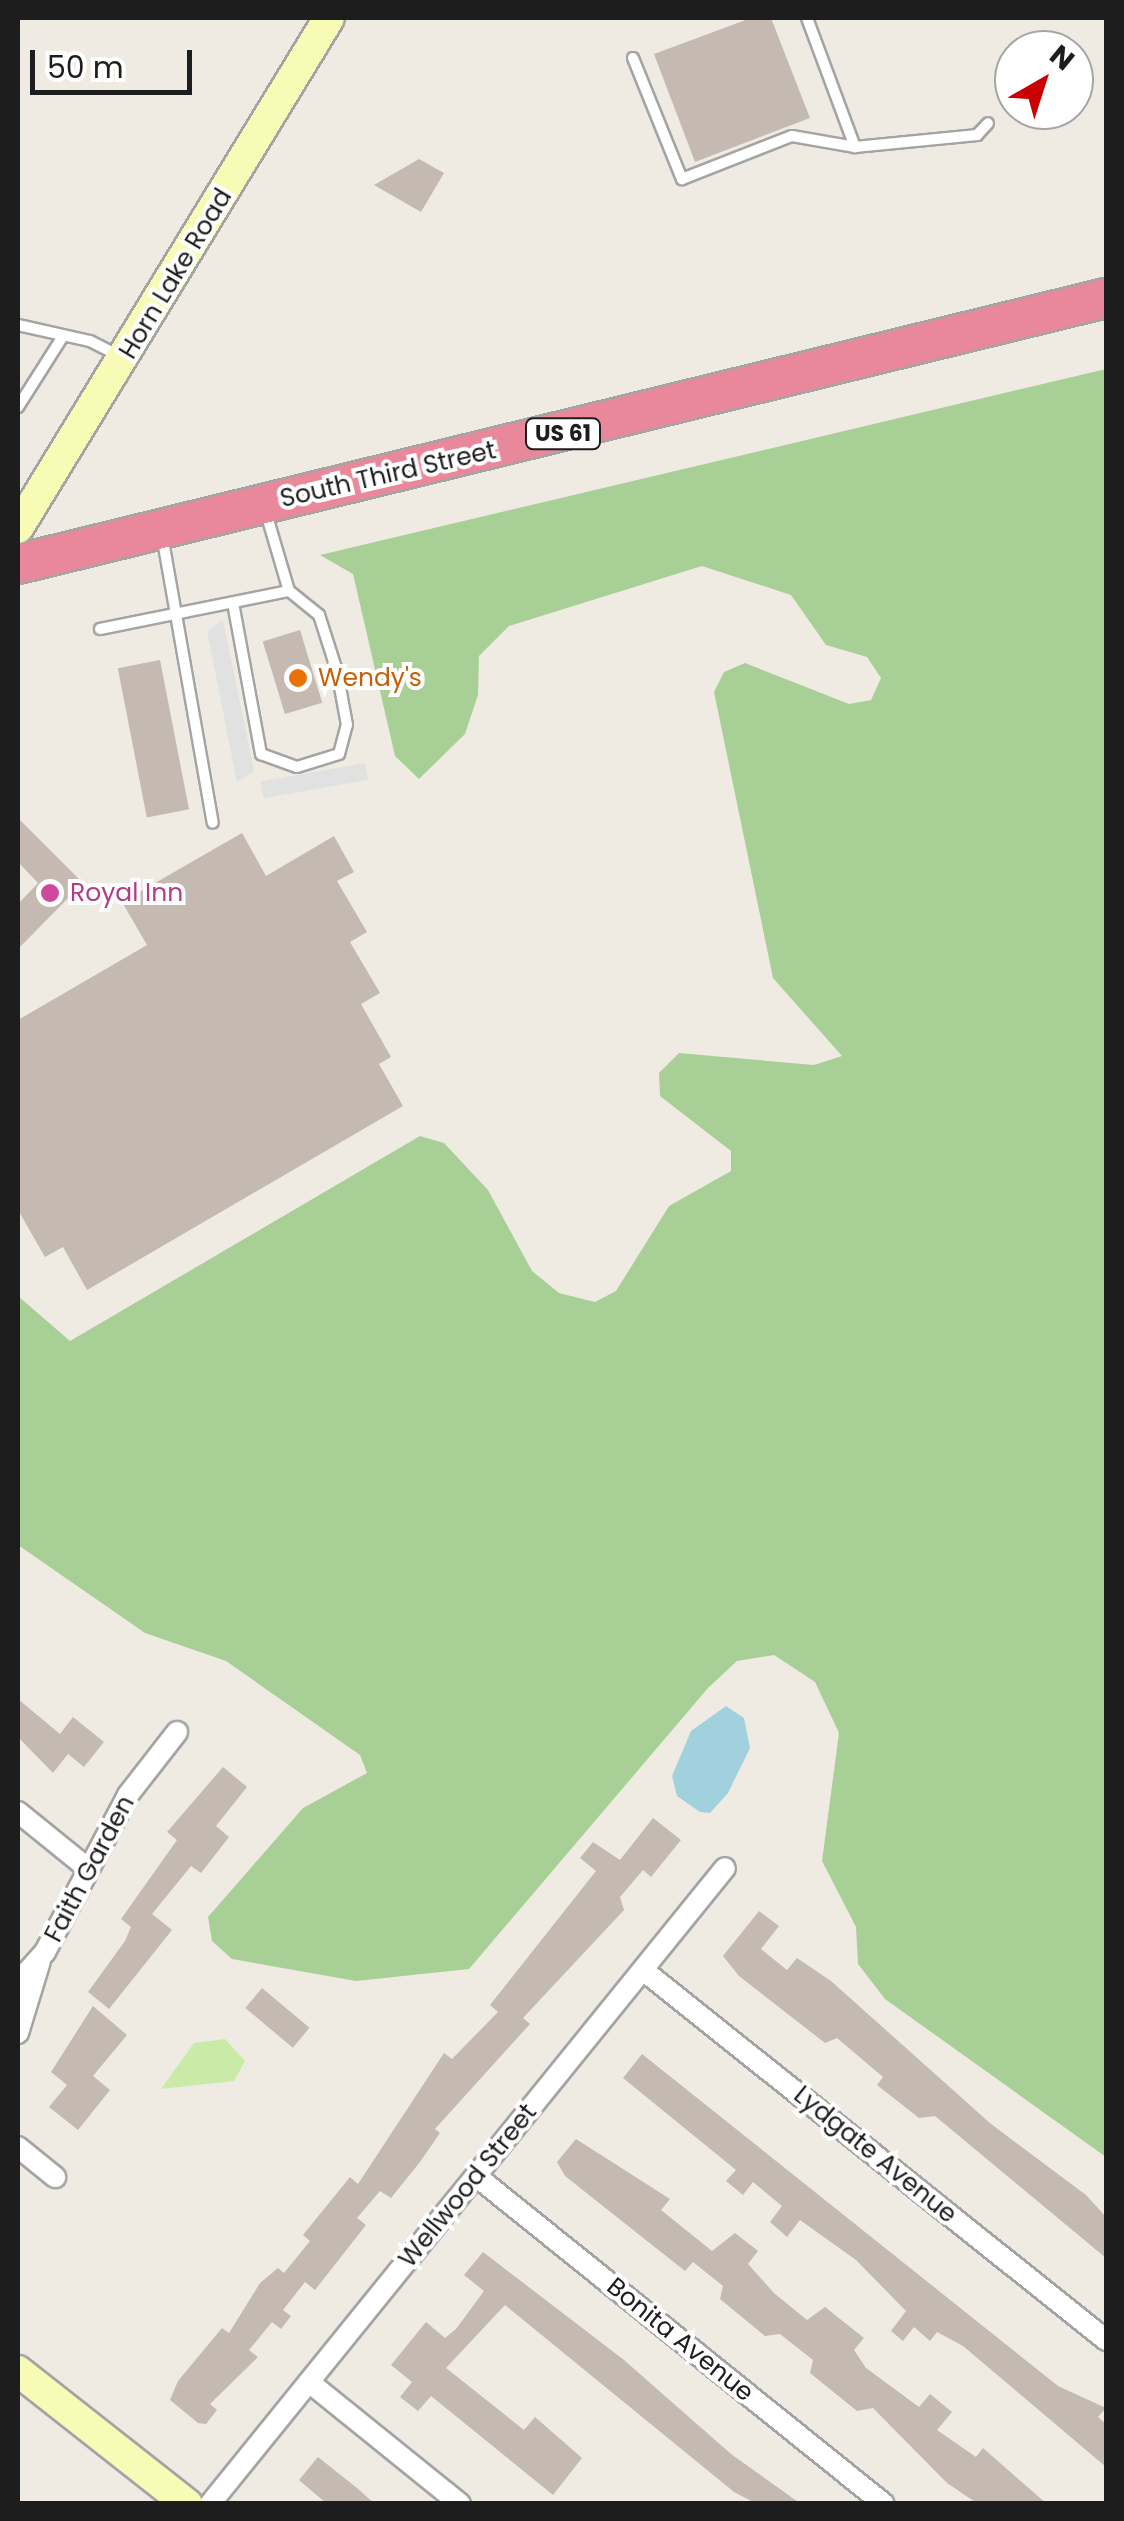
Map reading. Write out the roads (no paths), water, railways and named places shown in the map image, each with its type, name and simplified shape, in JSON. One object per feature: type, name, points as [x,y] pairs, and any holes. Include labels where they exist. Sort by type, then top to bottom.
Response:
[{"type":"highway","name":"South Third Street","points":[[18,564],[1106,298]]},
{"type":"main road","name":"Horn Lake Road","points":[[18,528],[330,18]]},
{"type":"main road","points":[[18,2371],[187,2504]]},
{"type":"street","name":"Faith Garden","points":[[18,2033],[40,1959],[86,1867],[178,1732]]},
{"type":"street","points":[[18,1812],[86,1867]]},
{"type":"street","name":"Wellwood Street","points":[[210,2504],[726,1868]]},
{"type":"street","name":"Faith Garden","points":[[18,1982],[40,1959]]},
{"type":"street","name":"Lydgate Avenue","points":[[644,1970],[1106,2340]]},
{"type":"street","points":[[18,2147],[55,2177]]},
{"type":"street","name":"Bonita Avenue","points":[[476,2176],[884,2504]]},
{"type":"street","points":[[309,2382],[460,2504]]},
{"type":"lane","points":[[807,18],[856,147]]},
{"type":"lane","points":[[633,58],[682,179],[792,136],[856,147],[977,135],[988,123]]},
{"type":"lane","points":[[18,325],[63,336],[124,359]]},
{"type":"lane","points":[[18,407],[63,336]]},
{"type":"lane","points":[[233,603],[261,754],[278,766],[325,762],[346,741],[337,672],[319,615],[289,591],[264,505]]},
{"type":"lane","points":[[162,529],[214,824]]},
{"type":"lane","points":[[100,628],[289,591]]},
{"type":"water","points":[[726,1706],[744,1718],[750,1748],[728,1793],[710,1813],[700,1812],[677,1796],[672,1776],[691,1731]]},
{"type":"place","name":"Wendy's","points":[[298,678]]},
{"type":"place","name":"Royal Inn","points":[[50,893]]}]
